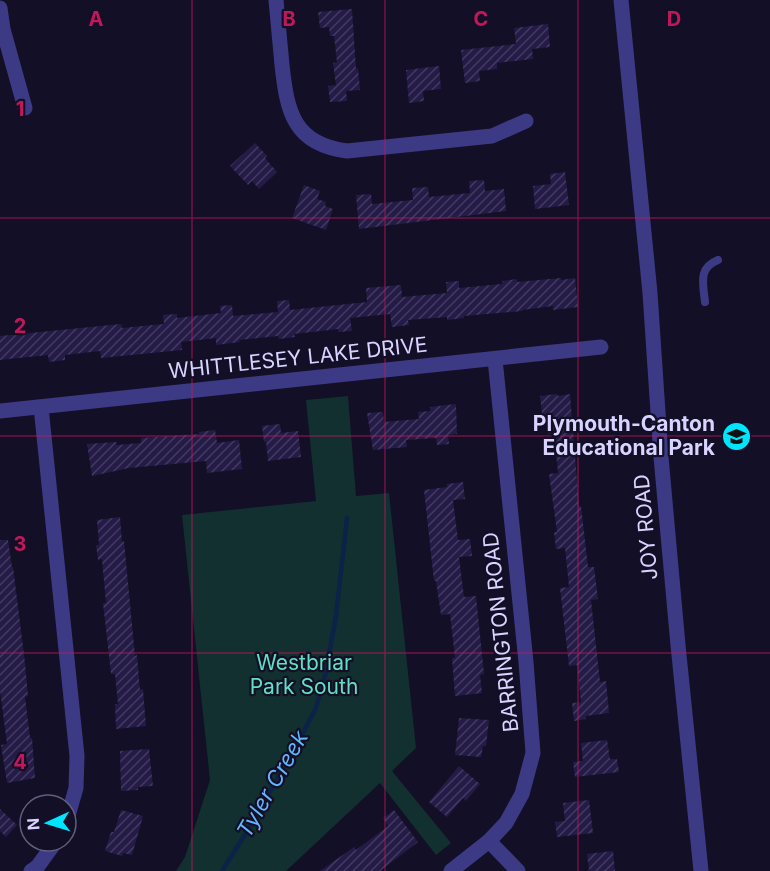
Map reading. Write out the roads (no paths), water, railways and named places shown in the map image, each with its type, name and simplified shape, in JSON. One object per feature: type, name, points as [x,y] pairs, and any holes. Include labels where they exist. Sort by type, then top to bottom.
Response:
[{"type":"street","points":[[276,0],[288,106],[301,130],[320,144],[347,151],[483,138],[526,121]]},
{"type":"street","name":"JOY ROAD","points":[[621,0],[650,293],[671,573],[701,871]]},
{"type":"street","points":[[0,8],[3,29],[25,108]]},
{"type":"street","name":"WHITTLESEY LAKE DRIVE","points":[[0,411],[601,347]]},
{"type":"street","name":"BARRINGTON ROAD","points":[[451,871],[489,841],[506,823],[522,794],[533,753],[495,358]]},
{"type":"street","points":[[41,407],[77,756],[75,793]]},
{"type":"street","points":[[489,841],[518,871]]},
{"type":"street","points":[[32,871],[47,853]]},
{"type":"lane","points":[[705,302],[704,271],[709,264],[718,260]]},
{"type":"waterway","name":"Tyler Creek","points":[[222,871],[246,833],[316,708],[325,676],[336,616],[347,518]]},
{"type":"place","name":"Plymouth-Canton Educational Park","points":[[736,436]]},
{"type":"park label","name":"Westbriar Park South","points":[[304,675]]}]
